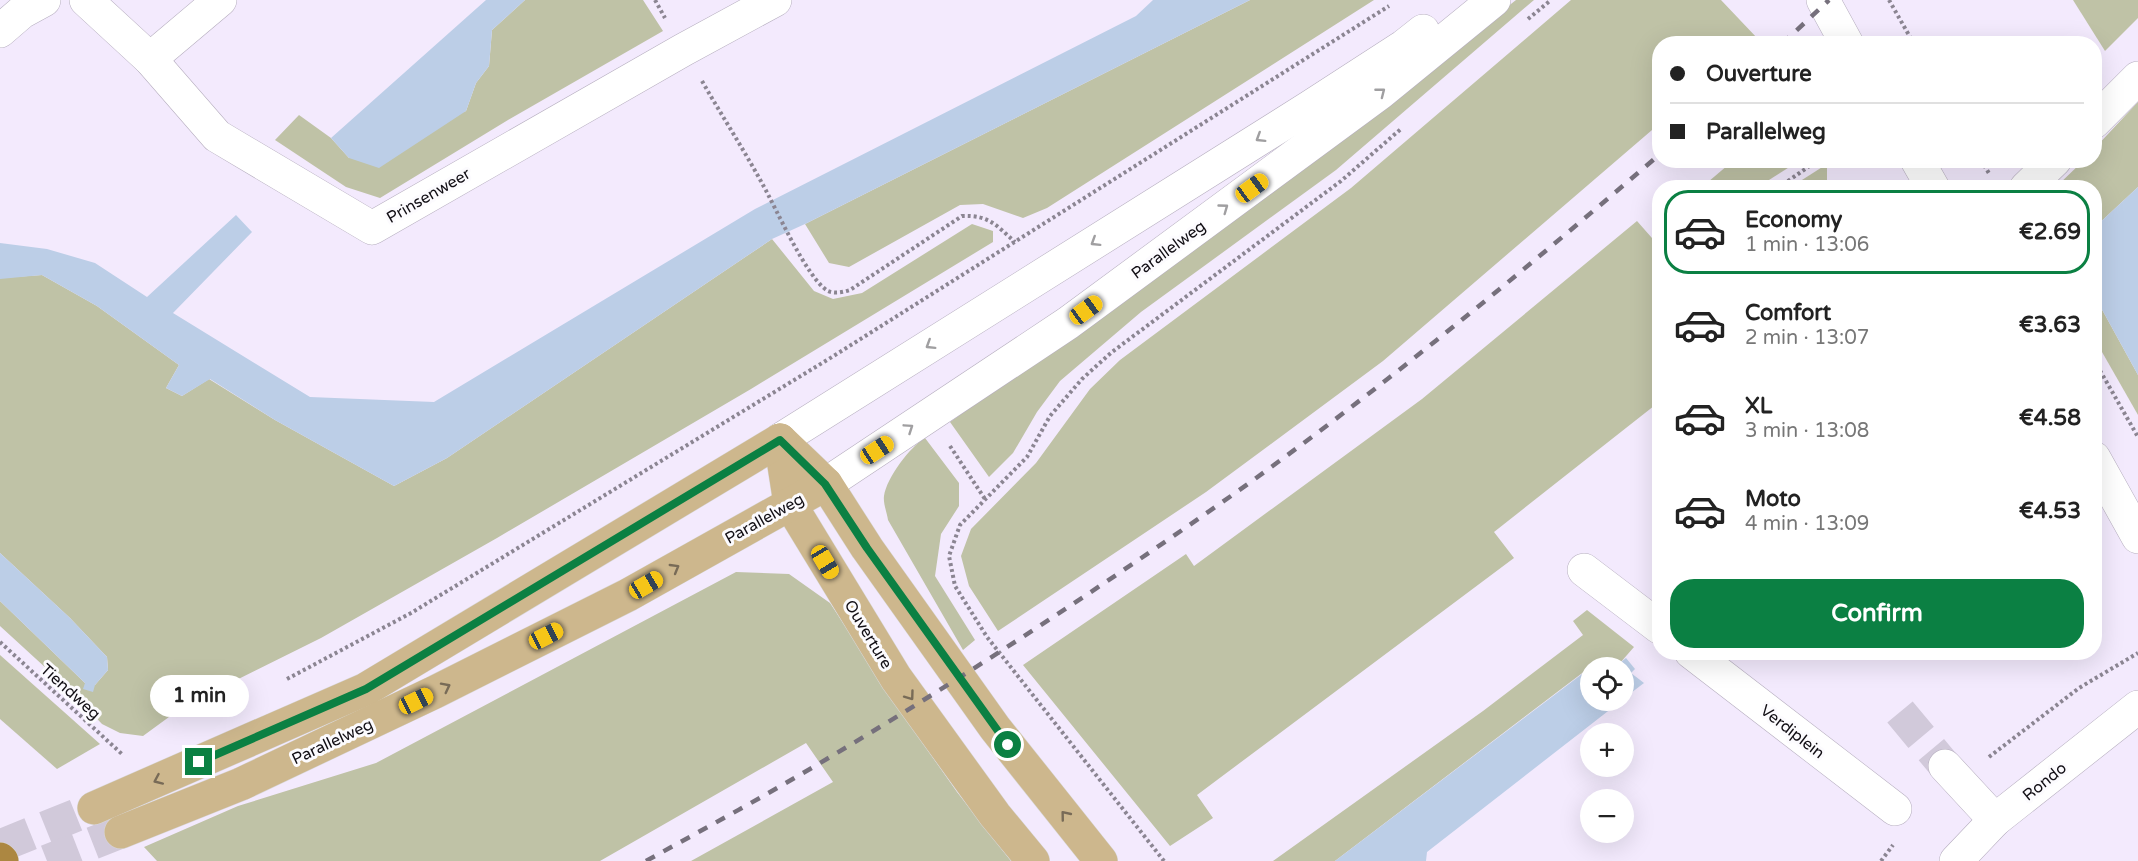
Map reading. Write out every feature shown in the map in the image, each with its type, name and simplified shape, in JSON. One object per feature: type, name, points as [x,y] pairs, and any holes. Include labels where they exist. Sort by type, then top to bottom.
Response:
[{"type":"main road","points":[[780,440],[825,484],[867,548],[995,728],[1101,861]]},
{"type":"main road","name":"Ouverture","points":[[780,440],[790,504],[896,678],[995,815],[1033,861]]},
{"type":"main road","name":"Parallelweg","points":[[94,808],[366,689],[780,440]]},
{"type":"main road","name":"Parallelweg","points":[[121,832],[241,783],[435,692],[628,595],[825,484]]},
{"type":"street","points":[[0,31],[22,12],[44,0]]},
{"type":"street","name":"Prinsenweer","points":[[86,0],[150,59],[217,136],[372,228],[682,50],[775,0]]},
{"type":"street","points":[[150,59],[220,0]]},
{"type":"street","name":"Parallelweg","points":[[780,440],[1310,107],[1404,46],[1462,0]]},
{"type":"street","name":"Parallelweg","points":[[825,484],[1068,323],[1380,93],[1494,0]]},
{"type":"street","points":[[1823,0],[1843,36]]},
{"type":"street","points":[[2102,114],[2138,78]]},
{"type":"street","points":[[2034,180],[2047,168]]},
{"type":"street","points":[[2102,472],[2138,537]]},
{"type":"street","points":[[1584,570],[1652,622]]},
{"type":"street","name":"Verdiplein","points":[[1701,660],[1897,823]]},
{"type":"street","name":"Rondo","points":[[1956,861],[1995,820],[2138,707]]},
{"type":"street","points":[[1952,773],[1995,820]]},
{"type":"path","points":[[285,680],[411,613],[832,357],[1399,0]]},
{"type":"path","points":[[1525,22],[1551,0]]},
{"type":"path","points":[[1889,0],[1909,36]]},
{"type":"path","points":[[682,50],[764,185],[793,242],[815,278],[828,291],[839,293],[850,290],[962,216],[989,219],[1015,242]]},
{"type":"path","points":[[1164,861],[987,637],[956,586],[949,556],[960,525],[1027,458],[1050,417],[1082,379],[1112,352],[1341,181],[1406,124]]},
{"type":"path","points":[[1789,180],[1807,168]]},
{"type":"path","points":[[2102,374],[2138,437]]},
{"type":"path","name":"Tiendweg","points":[[0,642],[126,757]]},
{"type":"path","points":[[1952,773],[1996,751],[2079,688],[2138,653]]},
{"type":"path","points":[[1881,861],[1897,823]]},
{"type":"green space","points":[[525,0],[643,0],[663,31],[508,120],[380,198],[346,187],[275,140],[299,115],[331,138],[349,158],[466,111],[476,83],[489,66],[492,30]]},
{"type":"green space","points":[[1250,0],[1374,0],[1047,208],[1023,218],[983,204],[960,205],[849,267],[829,263],[805,224]]},
{"type":"green space","points":[[1516,0],[1534,0],[1336,170],[1141,312],[1060,381],[1037,412],[1013,453],[989,477],[950,422],[1321,155]]},
{"type":"green space","points":[[1571,0],[1721,0],[1755,36],[1652,36],[1652,130],[1383,361],[1206,492],[998,631],[969,586],[961,556],[971,529],[1036,463],[1090,389],[1120,360],[1351,188]]},
{"type":"green space","points":[[2073,0],[2138,0],[2138,18],[2105,51],[2102,46],[2102,36],[2096,36]]},
{"type":"green space","points":[[2138,102],[2138,187],[2102,221],[2102,180],[2063,180],[2076,168],[2102,168],[2102,140]]},
{"type":"green space","points":[[1725,168],[1788,168],[1769,180],[1710,180]]},
{"type":"green space","points":[[1821,168],[1827,168],[1827,180],[1802,180]]},
{"type":"green space","points":[[1637,221],[1652,238],[1652,408],[1494,532],[1514,558],[1197,795],[1213,818],[1170,846],[1023,665],[1186,554],[1194,566],[1422,399]]},
{"type":"green space","points":[[972,224],[993,231],[993,242],[751,389],[497,538],[321,638],[184,706],[143,736],[120,733],[102,724],[71,691],[0,626],[0,601],[85,683],[95,685],[108,670],[107,657],[70,618],[0,553],[0,278],[42,275],[97,306],[179,365],[166,388],[182,396],[209,379],[275,420],[394,486],[447,458],[772,239],[814,291],[833,299],[862,293]]},
{"type":"green space","points":[[2102,310],[2138,375],[2138,415],[2102,352]]},
{"type":"green space","points":[[925,438],[959,483],[959,506],[941,534],[935,576],[975,640],[963,650],[888,520],[885,505],[886,488],[894,472],[913,448]]},
{"type":"green space","points":[[736,572],[789,574],[830,603],[957,792],[1011,861],[691,861],[833,782],[806,743],[600,861],[157,861],[144,847],[238,806],[376,763]]},
{"type":"green space","points":[[1587,610],[1634,647],[1625,657],[1580,657],[1580,675],[1335,861],[1273,861],[1483,711],[1583,635],[1573,621]]},
{"type":"green space","points":[[0,655],[100,744],[57,769],[0,719]]},
{"type":"water","points":[[486,0],[525,0],[492,30],[489,66],[476,83],[466,111],[379,168],[349,158],[331,138]]},
{"type":"water","points":[[1153,0],[1250,0],[772,239],[447,458],[394,486],[275,420],[210,379],[182,396],[166,388],[179,365],[97,306],[42,275],[0,279],[0,243],[47,249],[95,263],[147,297],[236,215],[252,232],[173,313],[310,397],[434,402],[755,209],[1136,16]]},
{"type":"water","points":[[2138,187],[2138,375],[2102,310],[2102,221]]},
{"type":"water","points":[[0,553],[70,618],[107,657],[108,670],[95,685],[93,692],[83,689],[85,683],[0,601]]},
{"type":"water","points":[[1634,675],[1644,683],[1634,691]]},
{"type":"water","points":[[1580,676],[1580,711],[1608,711],[1593,723],[1580,723],[1580,733],[1427,852],[1426,861],[1335,861]]},
{"type":"tunnel","points":[[1900,712],[1945,766]]},
{"type":"tunnel","points":[[0,846],[94,808]]},
{"type":"tunnel","points":[[47,861],[121,832]]},
{"type":"railway","points":[[1791,36],[1829,0]]},
{"type":"railway","points":[[646,861],[799,776],[872,732],[1079,600],[1231,496],[1341,415],[1449,330],[1652,161]]},
{"type":"route","points":[[199,762],[366,689],[780,440],[825,484],[867,548],[1008,745]]}]
